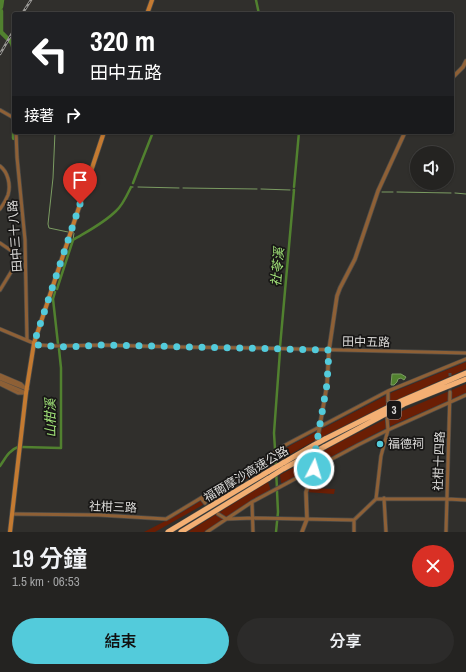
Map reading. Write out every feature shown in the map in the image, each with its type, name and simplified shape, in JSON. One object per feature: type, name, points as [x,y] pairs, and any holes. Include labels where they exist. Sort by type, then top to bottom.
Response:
[{"type":"highway","name":"福爾摩沙高速公路","points":[[168,532],[325,439],[401,400],[466,373]]},
{"type":"highway","name":"福爾摩沙高速公路","points":[[181,532],[283,469],[404,404],[466,379]]},
{"type":"highway","points":[[185,532],[227,503]]},
{"type":"highway","points":[[162,532],[206,509]]},
{"type":"main road","points":[[148,12],[152,0]]},
{"type":"main road","points":[[11,532],[26,391],[34,343],[102,134]]},
{"type":"street","points":[[454,76],[463,67],[466,61]]},
{"type":"street","points":[[1,112],[12,117]]},
{"type":"street","name":"田中三十八路","points":[[16,134],[25,240],[27,340]]},
{"type":"street","points":[[302,532],[306,519],[306,492],[314,469],[315,453],[327,384],[329,350],[337,296],[355,259],[378,190],[404,134]]},
{"type":"street","points":[[0,166],[7,174],[10,186],[8,196],[0,209]]},
{"type":"street","points":[[0,243],[16,254],[19,259],[0,290]]},
{"type":"street","name":"田中五路","points":[[0,329],[38,345],[66,347],[102,345],[466,353]]},
{"type":"street","name":"社柑三路","points":[[12,514],[98,515],[166,519],[272,455],[278,449],[320,426],[388,391],[466,359]]},
{"type":"street","points":[[0,376],[26,391]]},
{"type":"street","points":[[0,383],[26,391]]},
{"type":"street","points":[[388,391],[388,402]]},
{"type":"street","name":"社柑十四路","points":[[446,532],[450,392]]},
{"type":"street","points":[[207,532],[252,502],[314,469],[388,430],[466,395]]},
{"type":"street","points":[[376,499],[381,456],[388,430],[387,417]]},
{"type":"street","points":[[201,498],[205,503]]},
{"type":"street","points":[[384,498],[386,532]]},
{"type":"street","points":[[218,514],[226,519],[281,518],[354,520],[376,499],[466,500]]},
{"type":"street","points":[[252,502],[254,518],[253,532]]},
{"type":"street","points":[[354,520],[354,532]]},
{"type":"shaded area","points":[[466,362],[466,369],[392,402],[314,441],[282,459],[281,451],[293,444],[393,392]]},
{"type":"shaded area","points":[[392,374],[401,374],[406,377],[404,380],[401,378],[398,379],[394,385],[391,385]]},
{"type":"shaded area","points":[[466,384],[466,393],[386,428],[282,484],[280,475],[340,442],[402,411]]},
{"type":"shaded area","points":[[270,458],[271,462],[269,465],[224,493],[155,532],[144,532],[179,514]]},
{"type":"shaded area","points":[[268,482],[271,491],[204,532],[188,532]]},
{"type":"shaded area","points":[[307,488],[335,489],[334,494],[306,492]]},
{"type":"waterway","points":[[1,7],[2,0]]},
{"type":"waterway","name":"山柑溪","points":[[256,0],[259,12]]},
{"type":"waterway","points":[[1,11],[1,32],[12,43]]},
{"type":"waterway","points":[[55,134],[53,178],[48,224],[49,228],[68,232]]},
{"type":"waterway","name":"山柑溪","points":[[133,183],[152,134]]},
{"type":"waterway","name":"社苓溪","points":[[294,187],[299,134]]},
{"type":"waterway","name":"山柑溪","points":[[57,289],[73,240],[96,227],[118,209],[125,200],[131,187]]},
{"type":"waterway","points":[[138,187],[179,188]]},
{"type":"waterway","points":[[183,188],[257,189]]},
{"type":"waterway","points":[[261,189],[290,190]]},
{"type":"waterway","name":"社苓溪","points":[[280,347],[294,190]]},
{"type":"waterway","points":[[382,192],[393,192]]},
{"type":"waterway","points":[[397,192],[451,193]]},
{"type":"waterway","points":[[455,193],[466,194]]},
{"type":"waterway","name":"山柑溪","points":[[73,232],[73,240]]},
{"type":"waterway","name":"山柑溪","points":[[55,292],[53,299],[58,344]]},
{"type":"waterway","name":"山柑溪","points":[[22,447],[61,448],[61,368],[59,349]]},
{"type":"waterway","name":"社苓溪","points":[[275,449],[274,433],[280,351]]},
{"type":"waterway","name":"山柑溪","points":[[0,466],[10,452],[18,447]]},
{"type":"waterway","name":"社苓溪","points":[[275,454],[277,488]]},
{"type":"waterway","name":"社苓溪","points":[[276,532],[278,512],[277,491]]},
{"type":"tunnel","points":[[450,373],[450,392]]},
{"type":"tunnel","points":[[271,463],[272,479]]},
{"type":"railway","points":[[23,12],[31,0]]},
{"type":"railway","points":[[0,54],[12,33]]},
{"type":"place","name":"福德祠","points":[[380,444]]},
{"type":"route","points":[[80,204],[34,343],[38,345],[66,347],[102,345],[179,348],[329,350],[327,384],[315,453],[314,469]]}]
